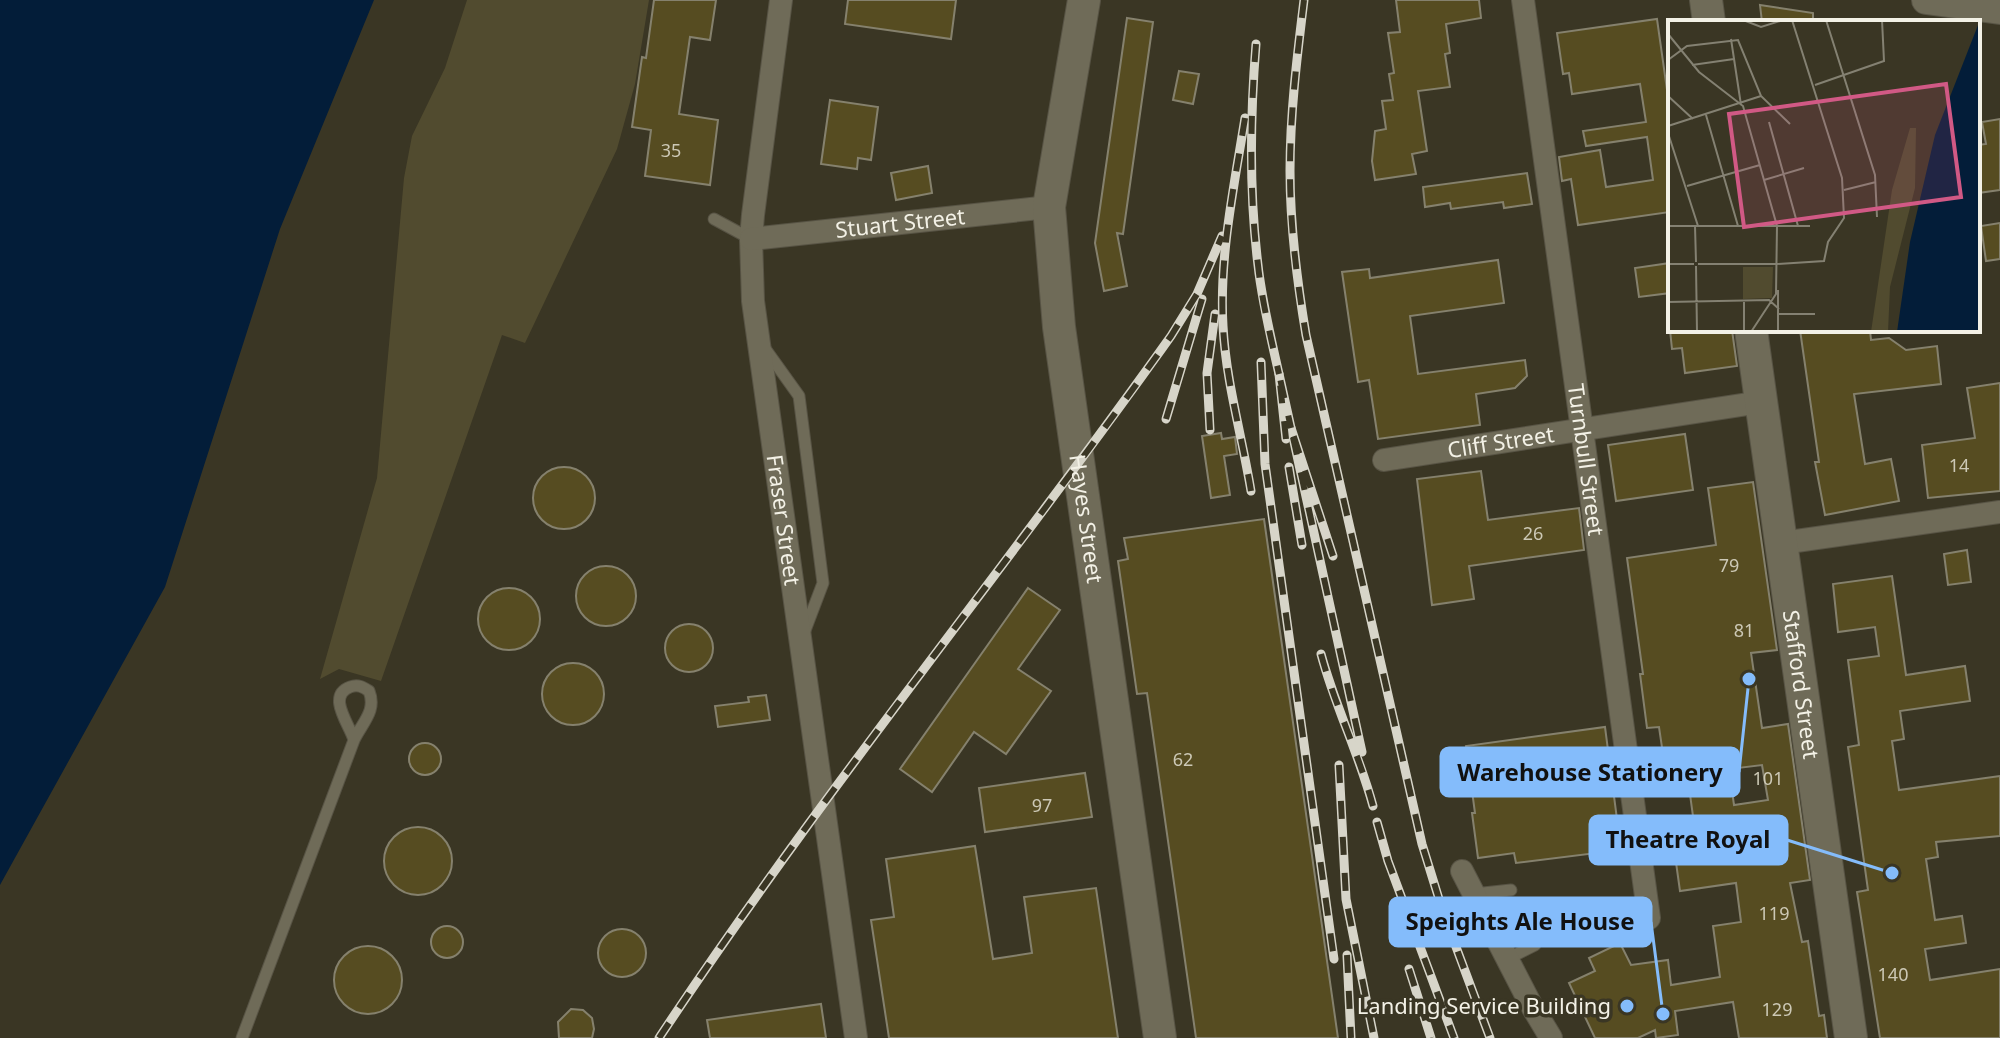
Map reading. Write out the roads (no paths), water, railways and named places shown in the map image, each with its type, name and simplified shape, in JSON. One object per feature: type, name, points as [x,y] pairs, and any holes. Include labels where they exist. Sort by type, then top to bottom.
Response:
[{"type":"main road","name":"Hayes Street","points":[[1084,0],[1049,207],[1061,342],[1160,1038]]},
{"type":"main road","points":[[1706,0],[1709,20]]},
{"type":"main road","name":"Stafford Street","points":[[1751,332],[1851,1038]]},
{"type":"street","name":"Fraser Street","points":[[781,0],[758,160],[751,239],[753,301],[856,1038]]},
{"type":"street","name":"Turnbull Street","points":[[1523,0],[1649,918]]},
{"type":"street","points":[[1926,0],[2000,10]]},
{"type":"street","name":"Stuart Street","points":[[751,239],[1049,207]]},
{"type":"street","name":"Cliff Street","points":[[1384,460],[1761,402]]},
{"type":"street","points":[[1782,543],[2000,512]]},
{"type":"street","points":[[1462,871],[1551,1038]]},
{"type":"lane","points":[[714,219],[751,239]]},
{"type":"lane","points":[[758,339],[799,396],[823,583],[801,643]]},
{"type":"lane","points":[[242,1038],[354,740]]},
{"type":"lane","points":[[1474,894],[1511,890]]},
{"type":"lane","points":[[1507,959],[1535,945]]},
{"type":"water","points":[[0,0],[374,0],[280,229],[165,587],[0,885]]},
{"type":"railway","points":[[1304,0],[1296,64],[1290,171],[1291,212],[1306,335],[1422,844],[1443,912],[1490,1038]]},
{"type":"railway","points":[[1256,44],[1252,127],[1253,210],[1262,293],[1279,374]]},
{"type":"railway","points":[[1245,118],[1228,222],[1222,300],[1227,368],[1251,491]]},
{"type":"railway","points":[[659,1038],[783,859],[1171,336],[1197,294],[1222,236]]},
{"type":"railway","points":[[1166,419],[1202,299]]},
{"type":"railway","points":[[1210,430],[1207,373],[1215,314]]},
{"type":"railway","points":[[1261,362],[1265,464],[1334,959]]},
{"type":"railway","points":[[1286,439],[1279,374],[1291,428]]},
{"type":"railway","points":[[1333,556],[1291,428],[1362,752]]},
{"type":"railway","points":[[1289,467],[1302,545]]},
{"type":"railway","points":[[1321,654],[1373,806]]},
{"type":"railway","points":[[1339,765],[1346,899],[1374,1038]]},
{"type":"railway","points":[[1377,822],[1388,861],[1454,1038]]},
{"type":"railway","points":[[1347,955],[1351,1038]]},
{"type":"railway","points":[[1409,969],[1431,1038]]},
{"type":"place","name":"Warehouse Stationery","points":[[1749,679]]},
{"type":"place","name":"Theatre Royal","points":[[1892,873]]},
{"type":"place","name":"Landing Service Building","points":[[1627,1006]]},
{"type":"place","name":"Speights Ale House","points":[[1663,1014]]}]
